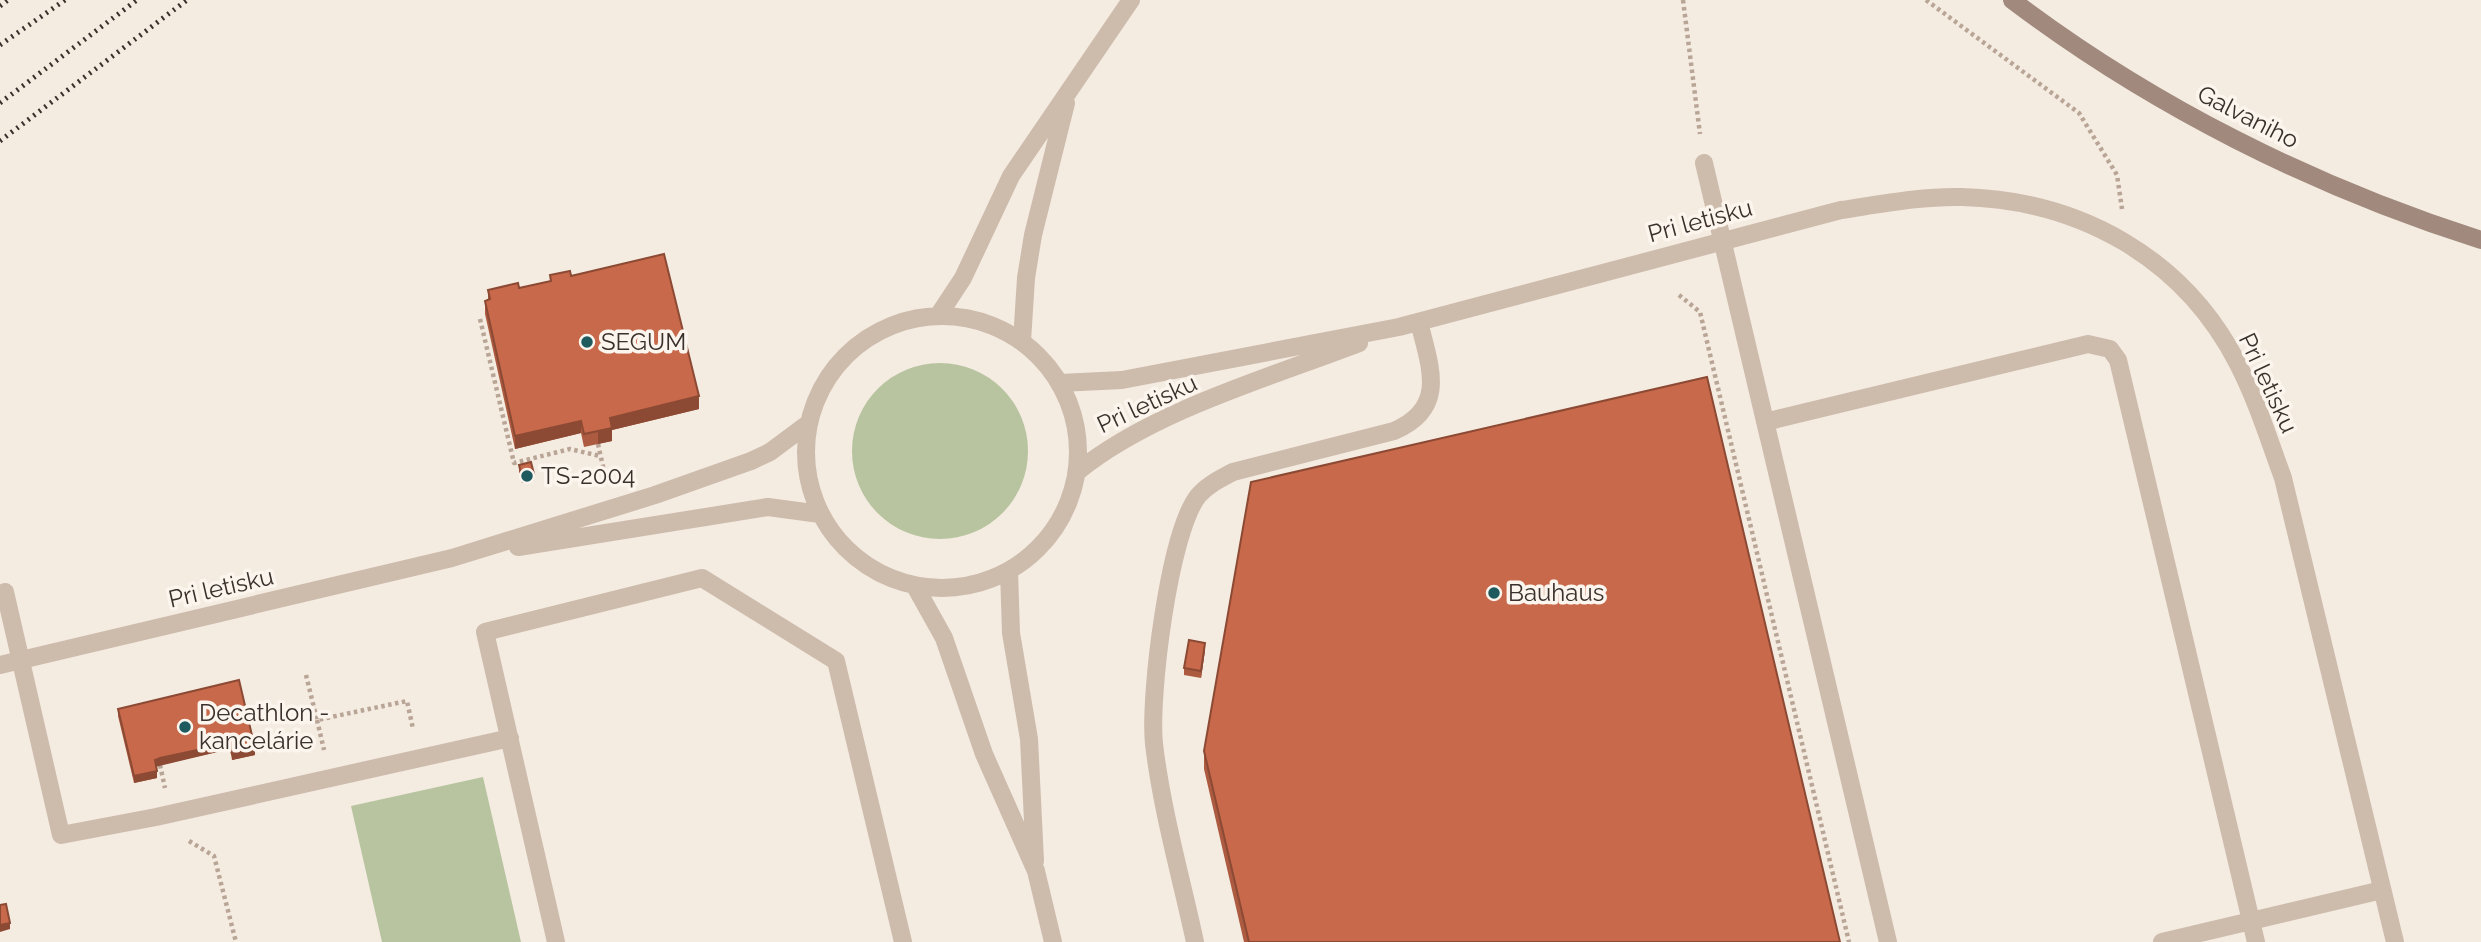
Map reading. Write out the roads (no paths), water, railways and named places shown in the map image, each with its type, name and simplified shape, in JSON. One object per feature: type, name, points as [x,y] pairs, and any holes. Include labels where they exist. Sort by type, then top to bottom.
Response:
[{"type":"main road","name":"Galvaniho","points":[[2012,0],[2066,41],[2187,115],[2294,168],[2481,240]]},
{"type":"street","points":[[939,316],[963,278],[1011,176],[1131,0]]},
{"type":"street","points":[[1022,341],[1026,278],[1033,235],[1070,90]]},
{"type":"street","points":[[1704,163],[1888,942]]},
{"type":"street","name":"Pri letisku","points":[[1060,383],[1122,380],[1399,327],[1841,210],[1910,200],[1962,197],[2015,203],[2076,217],[2127,241],[2167,273],[2204,312],[2237,363],[2259,411],[2283,478],[2395,942]]},
{"type":"street","points":[[939,316],[982,322],[1022,341],[1060,383],[1076,426],[1077,472],[1072,494],[1054,531],[1026,560],[1009,571],[987,581],[963,587],[915,586],[870,568],[834,535],[820,514],[807,470],[809,424],[825,382],[855,348],[894,325],[939,316]]},
{"type":"street","points":[[1195,942],[1158,769],[1153,718],[1155,676],[1181,533],[1199,496],[1214,482],[1233,472],[1394,431],[1412,423],[1428,404],[1431,392],[1429,366],[1419,322]]},
{"type":"street","name":"Pri letisku","points":[[1077,472],[1108,447],[1149,425],[1399,327]]},
{"type":"street","points":[[1765,422],[2088,344],[2110,349],[2118,360],[2256,942]]},
{"type":"street","name":"Pri letisku","points":[[0,665],[452,558],[655,495],[751,461],[770,452],[809,424]]},
{"type":"street","name":"Pri letisku","points":[[452,558],[768,507],[820,514]]},
{"type":"street","points":[[1009,571],[1011,634],[1030,740],[1036,871]]},
{"type":"street","points":[[556,942],[485,632],[702,578],[836,661],[903,942]]},
{"type":"street","points":[[915,586],[944,638],[984,754],[1036,871],[1053,942]]},
{"type":"street","points":[[5,592],[61,835],[510,738]]},
{"type":"street","points":[[2162,942],[2382,890]]},
{"type":"railway","points":[[0,6],[8,0]]},
{"type":"railway","points":[[0,45],[65,0]]},
{"type":"railway","points":[[0,103],[137,0]]},
{"type":"railway","points":[[0,141],[187,0]]},
{"type":"place","name":"SEGUM","points":[[587,342]]},
{"type":"place","name":"TS-2004","points":[[527,476]]},
{"type":"place","name":"Bauhaus","points":[[1494,593]]},
{"type":"place","name":"Decathlon - kancelárie","points":[[185,727]]}]
